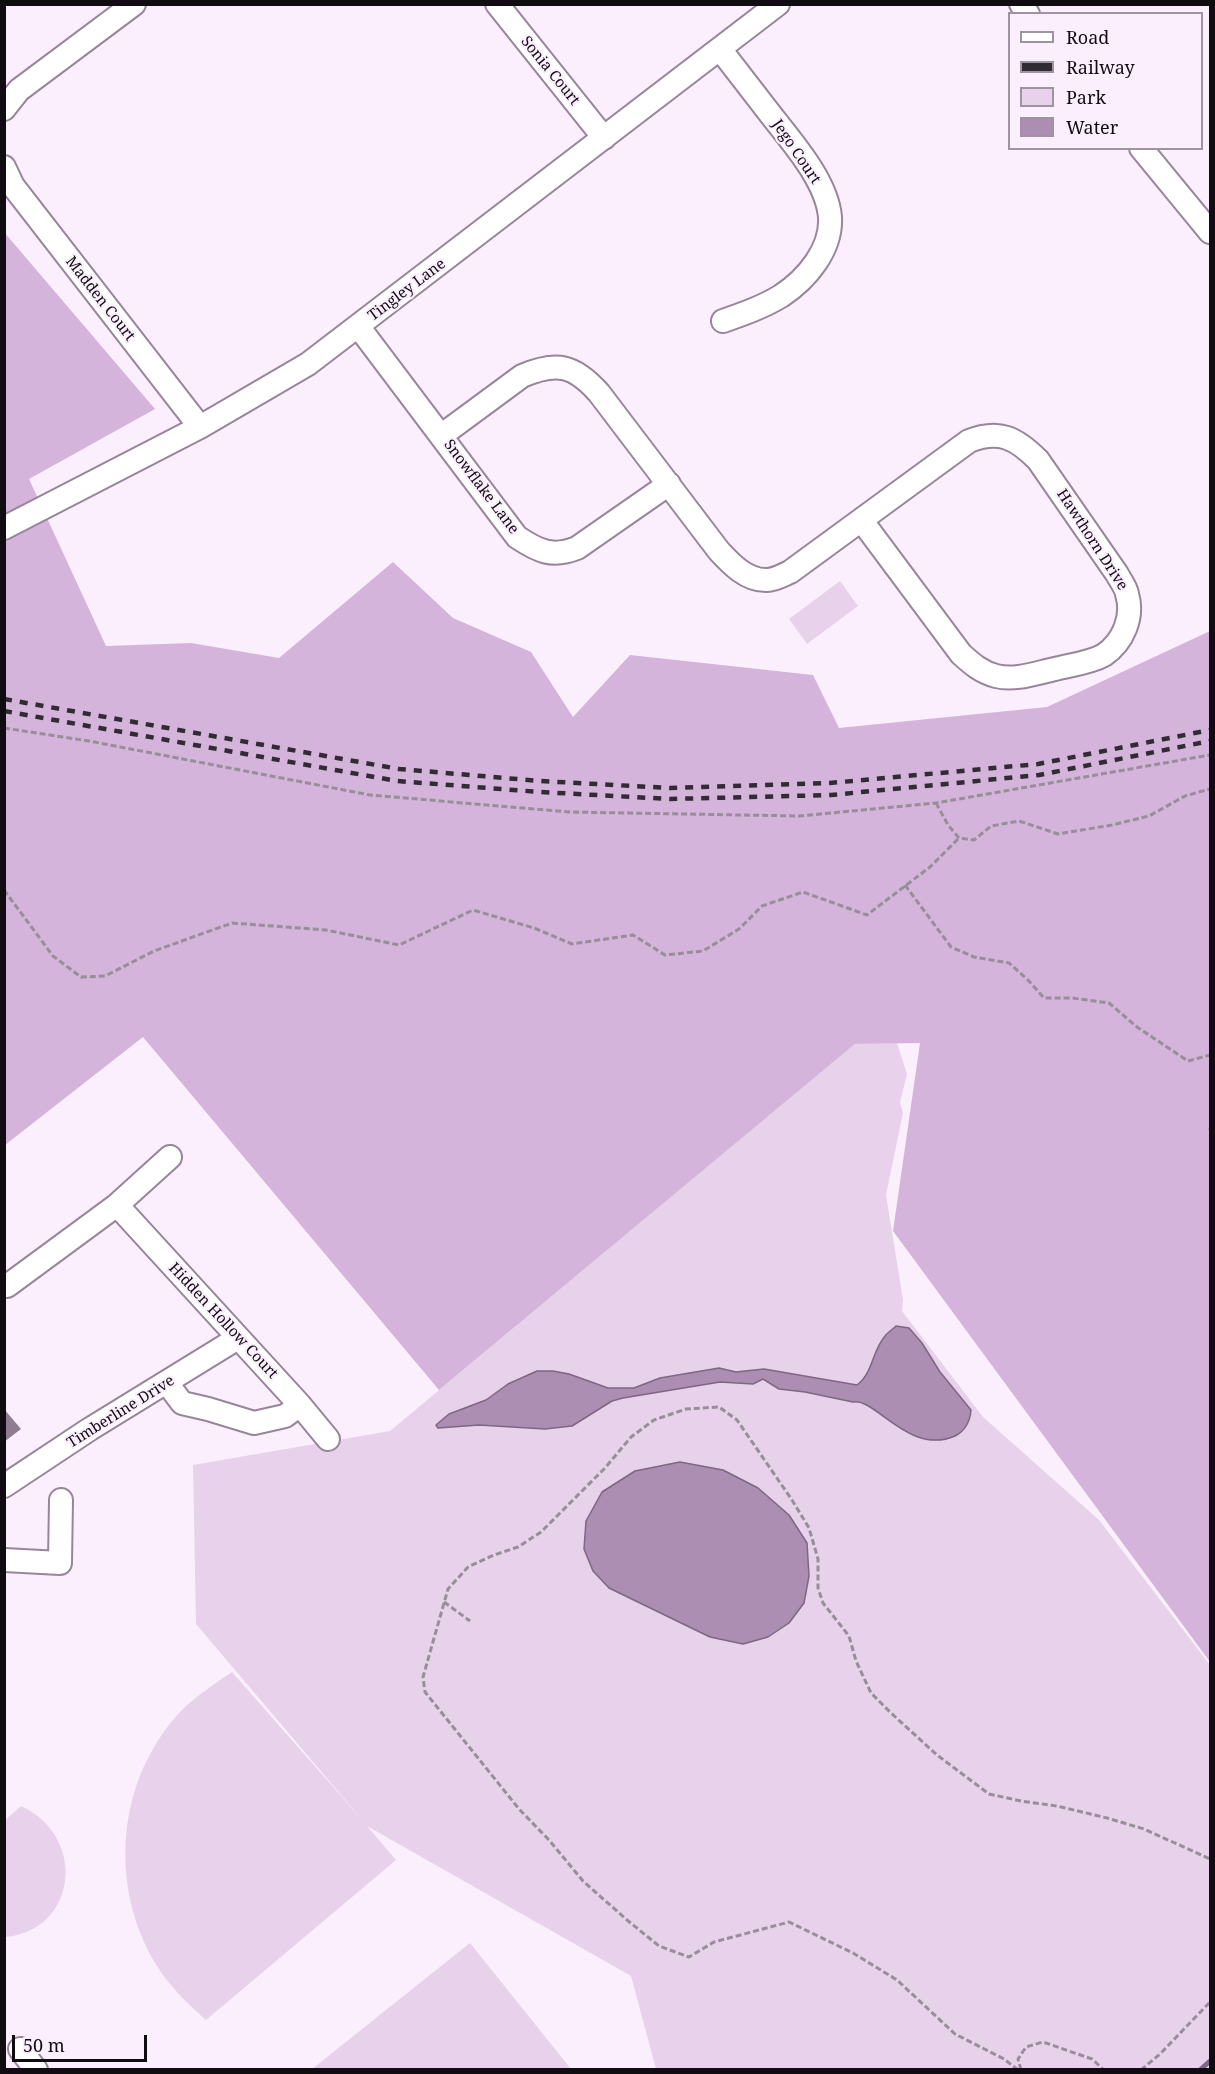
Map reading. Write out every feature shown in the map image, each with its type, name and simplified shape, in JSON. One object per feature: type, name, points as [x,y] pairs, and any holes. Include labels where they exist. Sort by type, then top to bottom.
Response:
[{"type":"street","points":[[4,110],[19,90],[134,4]]},
{"type":"street","name":"Sonia Court","points":[[497,4],[604,138]]},
{"type":"street","name":"Tingley Lane","points":[[4,528],[200,427],[308,364],[778,4]]},
{"type":"street","name":"Jego Court","points":[[720,49],[802,156],[821,188],[830,216],[828,239],[819,258],[802,280],[782,295],[755,309],[723,321]]},
{"type":"street","points":[[1143,150],[1210,232]]},
{"type":"street","name":"Madden Court","points":[[4,168],[13,186],[200,427]]},
{"type":"street","name":"Snowflake Lane","points":[[358,326],[517,537],[531,546],[547,553],[563,553],[577,548],[669,484]]},
{"type":"street","name":"Hawthorn Drive","points":[[442,435],[522,376],[552,367],[571,369],[586,378],[599,393],[719,551],[736,569],[767,580],[790,573],[969,441],[985,434],[999,435],[1028,449],[1038,460],[1117,574],[1127,593],[1130,608],[1127,626],[1118,643],[1103,655],[1087,661],[1017,678],[998,677],[980,671],[961,654],[862,521]]},
{"type":"street","points":[[8,1286],[117,1205],[170,1157]]},
{"type":"street","name":"Hidden Hollow Court","points":[[117,1205],[300,1405],[328,1439]]},
{"type":"street","name":"Timberline Drive","points":[[4,1486],[90,1429],[238,1338]]},
{"type":"street","points":[[167,1383],[182,1403],[254,1423],[285,1416],[300,1405]]},
{"type":"street","points":[[4,1560],[60,1563],[61,1500]]},
{"type":"street","points":[[20,2049],[36,2070]]},
{"type":"path","points":[[4,728],[89,741],[370,795],[568,812],[799,816],[936,803],[1210,755]]},
{"type":"path","points":[[936,803],[948,825],[959,838],[974,840],[992,826],[1019,821],[1058,834],[1112,825],[1149,816],[1185,796],[1210,789]]},
{"type":"path","points":[[4,890],[53,956],[81,977],[105,976],[154,951],[232,923],[326,930],[399,945],[473,910],[534,928],[572,944],[633,935],[665,955],[703,951],[739,929],[762,906],[803,892],[867,915],[930,867],[959,838]]},
{"type":"path","points":[[906,885],[951,947],[974,957],[1009,963],[1044,998],[1072,998],[1109,1003],[1137,1028],[1188,1061],[1210,1055]]},
{"type":"path","points":[[1019,2070],[1004,2059],[955,2034],[897,1980],[853,1953],[789,1922],[714,1942],[689,1957],[659,1946],[627,1920],[583,1881],[549,1840],[519,1809],[425,1692],[423,1677],[448,1589],[468,1567],[494,1554],[518,1547],[541,1532],[605,1468],[631,1437],[654,1420],[686,1409],[719,1407],[737,1420],[809,1528],[818,1559],[818,1588],[823,1603],[849,1636],[856,1661],[871,1693],[891,1713],[937,1755],[989,1794],[1107,1818],[1144,1829],[1210,1859]]},
{"type":"path","points":[[444,1602],[470,1621]]},
{"type":"path","points":[[1141,2070],[1160,2054],[1210,2002]]},
{"type":"path","points":[[1019,2070],[1018,2059],[1026,2047],[1043,2042],[1092,2059],[1104,2070]]},
{"type":"green space","points":[[840,581],[858,606],[807,644],[789,619]]},
{"type":"green space","points":[[897,1043],[907,1074],[900,1102],[903,1113],[886,1195],[903,1300],[902,1311],[983,1417],[1099,1520],[1210,1665],[1210,2069],[656,2069],[631,1976],[367,1826],[396,1860],[206,2020],[173,1988],[157,1966],[141,1935],[131,1903],[126,1869],[126,1835],[132,1801],[143,1769],[159,1739],[181,1711],[232,1672],[364,1822],[196,1624],[193,1465],[390,1431],[855,1044]]},
{"type":"green space","points":[[21,1806],[43,1820],[57,1839],[64,1859],[65,1881],[59,1901],[47,1918],[29,1931],[5,1937],[5,1820]]},
{"type":"green space","points":[[470,1943],[571,2069],[312,2069]]},
{"type":"shaded area","points":[[4,232],[155,409],[29,479],[106,646],[191,643],[279,658],[393,562],[453,618],[531,652],[573,717],[630,655],[813,675],[839,728],[1047,707],[1210,631],[1210,1662],[893,1231],[920,1043],[855,1044],[439,1390],[143,1037],[5,1145]]},
{"type":"water","points":[[896,1326],[909,1328],[922,1343],[940,1372],[971,1410],[966,1425],[955,1436],[938,1440],[923,1438],[908,1433],[862,1403],[779,1389],[763,1379],[753,1384],[720,1382],[623,1398],[612,1401],[572,1426],[545,1429],[479,1425],[438,1428],[436,1425],[449,1414],[486,1400],[508,1384],[537,1371],[569,1374],[608,1388],[634,1388],[660,1378],[719,1368],[736,1372],[764,1369],[857,1385],[866,1374],[877,1348]]},
{"type":"water","points":[[680,1462],[723,1470],[758,1488],[789,1515],[807,1543],[809,1576],[804,1603],[789,1623],[768,1637],[743,1644],[710,1637],[609,1588],[593,1571],[584,1549],[586,1521],[602,1492],[635,1471]]},
{"type":"building","points":[[4,1409],[21,1429],[4,1442]]},
{"type":"waterway","points":[[1200,2070],[1210,2061]]},
{"type":"railway","points":[[4,699],[399,769],[540,781],[670,788],[830,783],[1038,764],[1210,730]]},
{"type":"railway","points":[[4,711],[397,781],[670,799],[831,795],[1039,775],[1210,741]]}]
